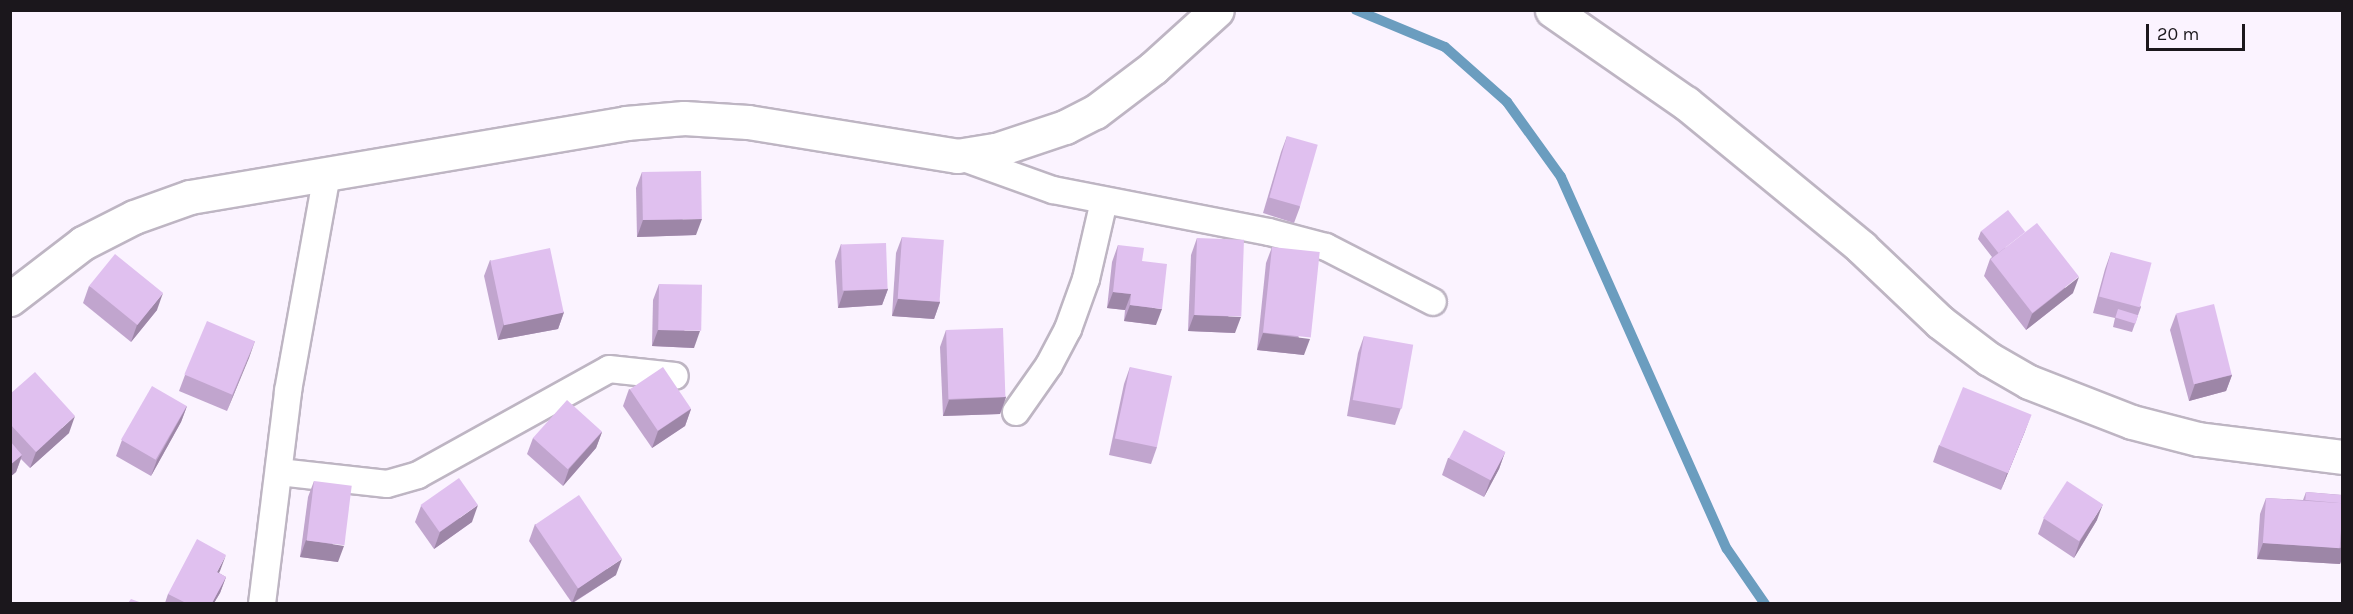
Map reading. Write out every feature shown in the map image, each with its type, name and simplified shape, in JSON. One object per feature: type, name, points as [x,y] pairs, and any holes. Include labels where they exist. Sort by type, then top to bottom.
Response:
[{"type":"main road","points":[[10,299],[83,243],[134,217],[190,197],[626,123],[684,118],[748,122],[957,156],[1034,140],[1095,112],[1153,68],[1217,10]]},
{"type":"main road","points":[[1552,10],[1686,103],[1852,240],[1940,321],[1989,358],[2029,382],[2132,422],[2198,439],[2343,457]]},
{"type":"street","points":[[957,156],[1053,190],[1269,232],[1326,247],[1432,302]]},
{"type":"street","points":[[262,603],[288,392],[327,174]]},
{"type":"street","points":[[1016,412],[1049,365],[1068,329],[1086,279],[1104,201]]},
{"type":"street","points":[[279,472],[387,484],[418,475],[609,369],[675,376]]},
{"type":"building","points":[[1287,136],[1318,145],[1300,206],[1269,198]]},
{"type":"building","points":[[701,171],[702,219],[643,220],[642,172]]},
{"type":"building","points":[[2008,210],[2025,232],[1998,253],[1981,231]]},
{"type":"building","points":[[2037,223],[2079,277],[2032,313],[1991,259]]},
{"type":"building","points":[[902,237],[944,240],[940,302],[898,299]]},
{"type":"building","points":[[1197,238],[1244,240],[1241,317],[1194,315]]},
{"type":"building","points":[[886,243],[888,289],[843,291],[841,245]]},
{"type":"building","points":[[1118,245],[1144,248],[1142,261],[1167,264],[1162,309],[1130,305],[1131,294],[1113,292]]},
{"type":"building","points":[[1272,247],[1320,252],[1311,338],[1263,333]]},
{"type":"building","points":[[550,248],[564,313],[504,325],[490,261]]},
{"type":"building","points":[[2111,252],[2152,263],[2140,307],[2099,296]]},
{"type":"building","points":[[115,254],[163,293],[137,325],[89,286]]},
{"type":"building","points":[[659,284],[702,285],[701,331],[658,330]]},
{"type":"building","points":[[2214,304],[2232,375],[2194,384],[2176,313]]},
{"type":"building","points":[[2118,309],[2138,315],[2135,324],[2115,318]]},
{"type":"building","points":[[207,321],[255,341],[232,395],[184,374]]},
{"type":"building","points":[[1003,328],[1005,397],[948,399],[946,330]]},
{"type":"building","points":[[1364,336],[1413,345],[1402,409],[1353,400]]},
{"type":"building","points":[[663,367],[691,408],[658,431],[630,389]]},
{"type":"building","points":[[1130,367],[1172,376],[1157,447],[1115,438]]},
{"type":"building","points":[[35,372],[75,416],[36,452],[10,424],[10,394]]},
{"type":"building","points":[[152,386],[187,406],[156,460],[121,440]]},
{"type":"building","points":[[1963,387],[2032,415],[2008,473],[1939,445]]},
{"type":"building","points":[[567,400],[602,431],[568,469],[533,438]]},
{"type":"building","points":[[1464,430],[1505,452],[1490,480],[1449,458]]},
{"type":"building","points":[[10,441],[22,455],[10,465]]},
{"type":"building","points":[[459,478],[478,505],[439,532],[420,505]]},
{"type":"building","points":[[314,481],[352,486],[344,545],[307,541]]},
{"type":"building","points":[[2067,481],[2103,504],[2079,541],[2043,518]]},
{"type":"building","points":[[2306,492],[2342,495],[2342,503],[2305,500]]},
{"type":"building","points":[[579,495],[622,559],[578,588],[535,525]]},
{"type":"building","points":[[2266,498],[2342,503],[2340,548],[2263,543]]},
{"type":"building","points":[[197,539],[226,555],[217,572],[226,577],[212,603],[186,603],[168,594]]},
{"type":"building","points":[[131,599],[142,603],[128,603]]},
{"type":"waterway","points":[[1356,10],[1445,47],[1507,102],[1561,177],[1727,549],[1765,604]]}]
